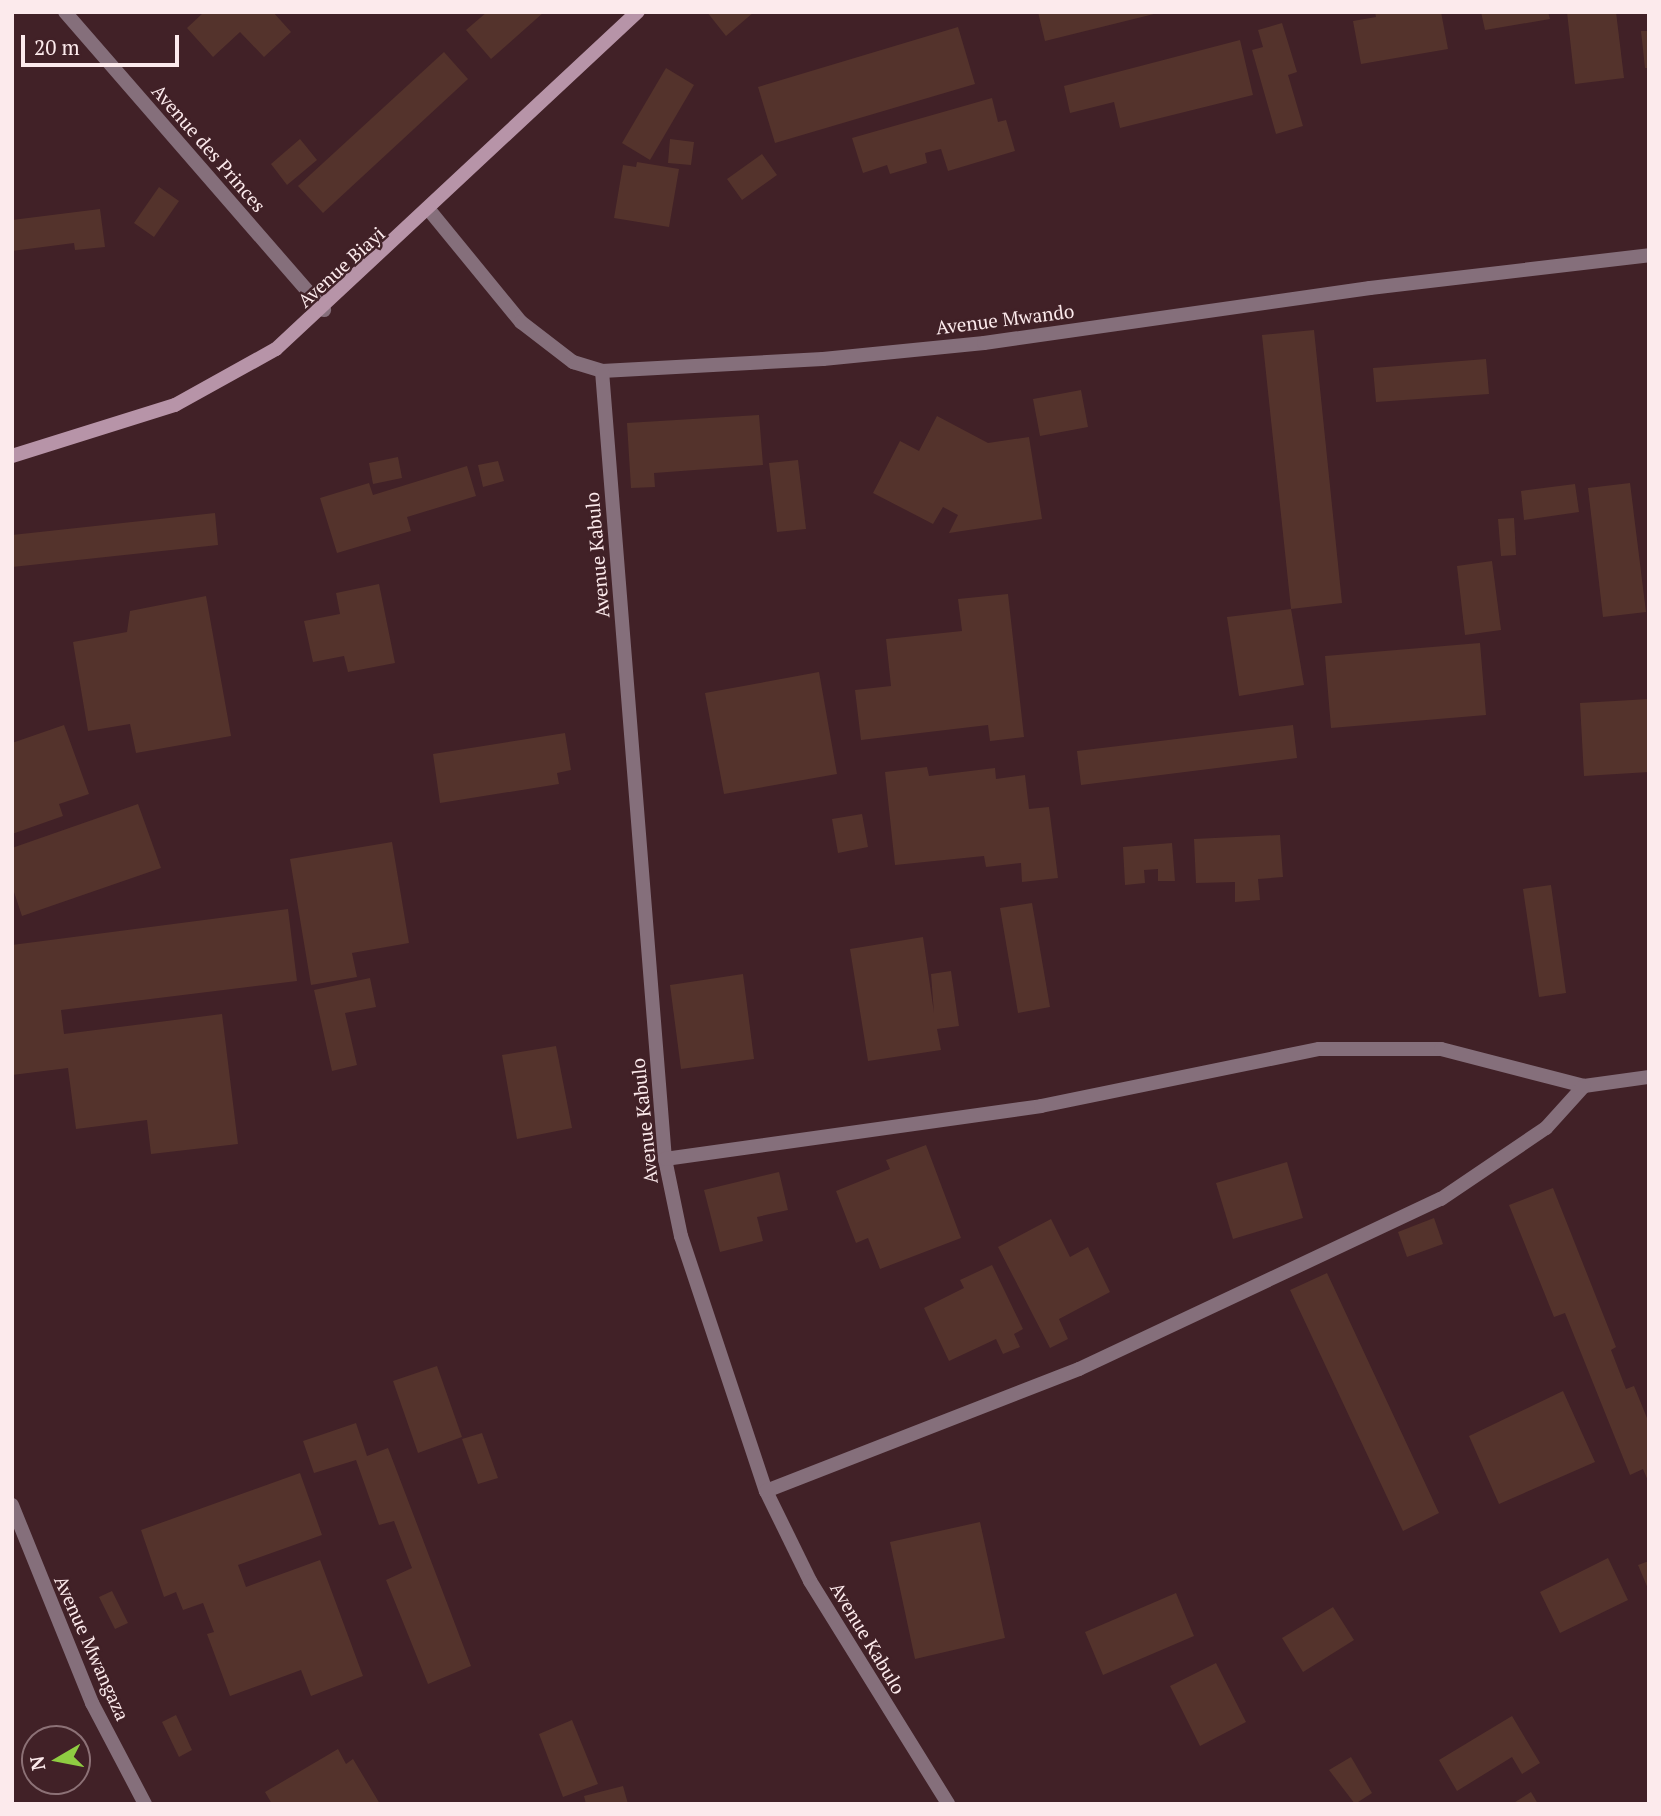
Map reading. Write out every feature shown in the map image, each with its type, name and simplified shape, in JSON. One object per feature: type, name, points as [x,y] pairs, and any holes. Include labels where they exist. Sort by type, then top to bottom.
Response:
[{"type":"street","name":"Avenue des Princes","points":[[65,12],[324,310]]},
{"type":"street","name":"Avenue Biayi","points":[[12,456],[120,426],[230,379],[324,310],[638,12]]},
{"type":"street","name":"Avenue Mwando","points":[[430,211],[522,322],[573,362],[601,371],[823,359],[984,343],[1649,256]]},
{"type":"street","name":"Avenue Kabulo","points":[[601,371],[665,1159],[704,1317],[765,1491],[810,1581],[948,1804]]},
{"type":"street","points":[[665,1159],[1041,1106],[1319,1049],[1441,1049],[1584,1086],[1649,1077]]},
{"type":"street","points":[[765,1491],[1079,1369],[1441,1199],[1546,1128],[1584,1086]]},
{"type":"street","name":"Avenue Mwangaza","points":[[12,1505],[92,1703],[145,1804]]},
{"type":"building","points":[[204,12],[273,12],[291,32],[264,57],[240,32],[213,57],[187,28]]},
{"type":"building","points":[[487,12],[544,12],[491,59],[466,30]]},
{"type":"building","points":[[707,12],[754,12],[726,36]]},
{"type":"building","points":[[1038,12],[1158,12],[1158,13],[1045,41]]},
{"type":"building","points":[[1375,12],[1441,12],[1448,49],[1361,64],[1353,21],[1376,17]]},
{"type":"building","points":[[1481,12],[1548,12],[1550,19],[1485,30]]},
{"type":"building","points":[[1567,12],[1616,12],[1624,78],[1575,84]]},
{"type":"building","points":[[1282,23],[1297,72],[1288,75],[1303,126],[1276,134],[1252,50],[1263,47],[1258,30]]},
{"type":"building","points":[[958,27],[975,84],[775,143],[758,87]]},
{"type":"building","points":[[1641,31],[1649,31],[1649,68],[1645,68]]},
{"type":"building","points":[[1240,40],[1253,95],[1120,128],[1114,102],[1070,113],[1064,86]]},
{"type":"building","points":[[444,52],[468,79],[323,213],[298,186]]},
{"type":"building","points":[[666,68],[694,85],[650,160],[622,143]]},
{"type":"building","points":[[992,98],[998,122],[1006,120],[1015,151],[948,171],[941,149],[925,153],[927,163],[890,174],[887,165],[863,173],[852,138]]},
{"type":"building","points":[[300,139],[317,160],[287,185],[271,164]]},
{"type":"building","points":[[670,139],[694,142],[691,165],[668,163]]},
{"type":"building","points":[[762,154],[777,175],[742,200],[727,179]]},
{"type":"building","points":[[637,162],[679,169],[669,227],[614,218],[623,165],[636,167]]},
{"type":"building","points":[[159,187],[179,201],[154,237],[134,223]]},
{"type":"building","points":[[100,209],[105,247],[75,250],[74,243],[12,251],[12,220]]},
{"type":"building","points":[[1314,330],[1342,603],[1291,609],[1262,335]]},
{"type":"building","points":[[1486,359],[1489,394],[1376,402],[1373,368]]},
{"type":"building","points":[[1081,390],[1088,427],[1040,436],[1033,399]]},
{"type":"building","points":[[759,415],[763,465],[654,473],[655,487],[631,488],[627,423]]},
{"type":"building","points":[[937,416],[988,443],[1029,437],[1042,519],[949,533],[958,515],[943,507],[933,524],[873,493],[900,441],[919,451]]},
{"type":"building","points":[[398,457],[402,478],[373,484],[369,463]]},
{"type":"building","points":[[798,460],[806,529],[777,532],[769,463]]},
{"type":"building","points":[[498,461],[504,481],[483,487],[478,465]]},
{"type":"building","points":[[467,466],[476,496],[407,517],[411,531],[337,553],[320,498],[369,483],[373,495]]},
{"type":"building","points":[[1630,483],[1646,612],[1603,617],[1588,488]]},
{"type":"building","points":[[1575,484],[1579,512],[1524,520],[1521,491]]},
{"type":"building","points":[[215,513],[218,545],[12,567],[12,535]]},
{"type":"building","points":[[1514,518],[1516,555],[1501,556],[1498,519]]},
{"type":"building","points":[[1492,561],[1501,630],[1465,635],[1457,566]]},
{"type":"building","points":[[379,584],[395,663],[348,672],[344,656],[313,662],[304,621],[340,614],[336,593]]},
{"type":"building","points":[[1008,594],[1024,737],[990,741],[988,725],[861,740],[855,690],[891,686],[886,639],[962,631],[958,599]]},
{"type":"building","points":[[206,596],[231,736],[136,753],[130,724],[88,731],[73,642],[127,632],[130,611]]},
{"type":"building","points":[[1291,609],[1304,685],[1239,696],[1227,617]]},
{"type":"building","points":[[1480,643],[1486,715],[1331,728],[1325,656]]},
{"type":"building","points":[[819,672],[837,774],[724,794],[705,693]]},
{"type":"building","points":[[1649,699],[1649,772],[1584,776],[1580,703]]},
{"type":"building","points":[[64,725],[89,794],[59,804],[63,816],[12,834],[12,743]]},
{"type":"building","points":[[1293,725],[1297,758],[1081,785],[1077,751]]},
{"type":"building","points":[[565,733],[571,770],[557,773],[559,784],[440,803],[433,754]]},
{"type":"building","points":[[927,767],[929,776],[995,768],[996,779],[1025,775],[1029,809],[1049,807],[1058,878],[1022,882],[1021,863],[986,867],[984,856],[895,865],[885,772]]},
{"type":"building","points":[[138,804],[161,868],[22,916],[12,886],[12,848]]},
{"type":"building","points":[[862,814],[868,847],[838,853],[832,819]]},
{"type":"building","points":[[1280,835],[1283,877],[1258,879],[1260,900],[1235,902],[1235,882],[1196,883],[1194,839]]},
{"type":"building","points":[[392,842],[409,943],[352,953],[357,977],[311,985],[290,859]]},
{"type":"building","points":[[1172,843],[1175,881],[1158,881],[1158,869],[1144,870],[1145,883],[1125,885],[1123,847]]},
{"type":"building","points":[[1551,885],[1566,993],[1539,997],[1523,889]]},
{"type":"building","points":[[1032,903],[1050,1007],[1018,1013],[1000,908]]},
{"type":"building","points":[[288,909],[297,981],[61,1010],[64,1034],[222,1014],[238,1144],[151,1154],[147,1120],[76,1129],[68,1068],[12,1075],[12,945]]},
{"type":"building","points":[[923,937],[934,1013],[931,974],[951,971],[959,1026],[937,1029],[941,1050],[868,1061],[850,949]]},
{"type":"building","points":[[743,974],[754,1059],[681,1069],[670,985]]},
{"type":"building","points":[[370,978],[376,1007],[345,1013],[357,1065],[332,1071],[314,990]]},
{"type":"building","points":[[556,1046],[572,1128],[517,1139],[502,1055]]},
{"type":"building","points":[[926,1145],[961,1238],[880,1269],[868,1238],[856,1243],[836,1191],[890,1169],[886,1160]]},
{"type":"building","points":[[1287,1162],[1303,1218],[1233,1239],[1216,1183]]},
{"type":"building","points":[[779,1172],[788,1210],[757,1217],[763,1241],[720,1252],[704,1190]]},
{"type":"building","points":[[1553,1188],[1616,1347],[1611,1350],[1626,1389],[1634,1386],[1649,1423],[1649,1483],[1643,1469],[1630,1475],[1565,1313],[1554,1317],[1509,1205]]},
{"type":"building","points":[[1434,1218],[1443,1244],[1407,1257],[1398,1232]]},
{"type":"building","points":[[1051,1219],[1070,1257],[1088,1247],[1110,1292],[1059,1319],[1068,1339],[1050,1348],[998,1247]]},
{"type":"building","points":[[992,1265],[1023,1329],[1014,1334],[1020,1347],[1003,1354],[996,1339],[949,1361],[924,1308],[964,1288],[960,1280]]},
{"type":"building","points":[[1327,1273],[1439,1513],[1403,1531],[1290,1290]]},
{"type":"building","points":[[437,1366],[462,1437],[418,1453],[393,1381]]},
{"type":"building","points":[[1563,1391],[1595,1462],[1499,1504],[1469,1436]]},
{"type":"building","points":[[356,1423],[367,1456],[388,1448],[471,1666],[428,1684],[386,1580],[412,1568],[394,1521],[379,1525],[356,1460],[314,1473],[303,1441]]},
{"type":"building","points":[[482,1433],[498,1478],[478,1484],[462,1439]]},
{"type":"building","points":[[300,1473],[322,1535],[238,1565],[246,1587],[320,1560],[363,1676],[311,1696],[301,1670],[230,1696],[207,1634],[214,1632],[203,1603],[183,1610],[176,1592],[164,1597],[141,1530]]},
{"type":"building","points":[[980,1522],[1005,1638],[915,1659],[890,1542]]},
{"type":"building","points":[[1608,1558],[1628,1600],[1560,1633],[1540,1592]]},
{"type":"building","points":[[1649,1561],[1649,1591],[1638,1565]]},
{"type":"building","points":[[112,1591],[128,1623],[115,1629],[99,1597]]},
{"type":"building","points":[[1176,1593],[1194,1636],[1103,1675],[1085,1632]]},
{"type":"building","points":[[1333,1607],[1354,1640],[1303,1672],[1282,1638]]},
{"type":"building","points":[[1216,1663],[1246,1722],[1200,1746],[1170,1686]]},
{"type":"building","points":[[176,1715],[192,1750],[179,1757],[162,1722]]},
{"type":"building","points":[[1512,1716],[1540,1763],[1522,1774],[1512,1757],[1457,1791],[1439,1760]]},
{"type":"building","points":[[572,1720],[598,1784],[563,1797],[539,1734]]},
{"type":"building","points":[[338,1749],[346,1764],[353,1759],[380,1804],[272,1804],[265,1792]]},
{"type":"building","points":[[1351,1757],[1372,1793],[1355,1804],[1329,1770]]},
{"type":"building","points":[[623,1786],[628,1804],[586,1804],[584,1796]]},
{"type":"building","points":[[1531,1792],[1538,1804],[1512,1804]]}]
